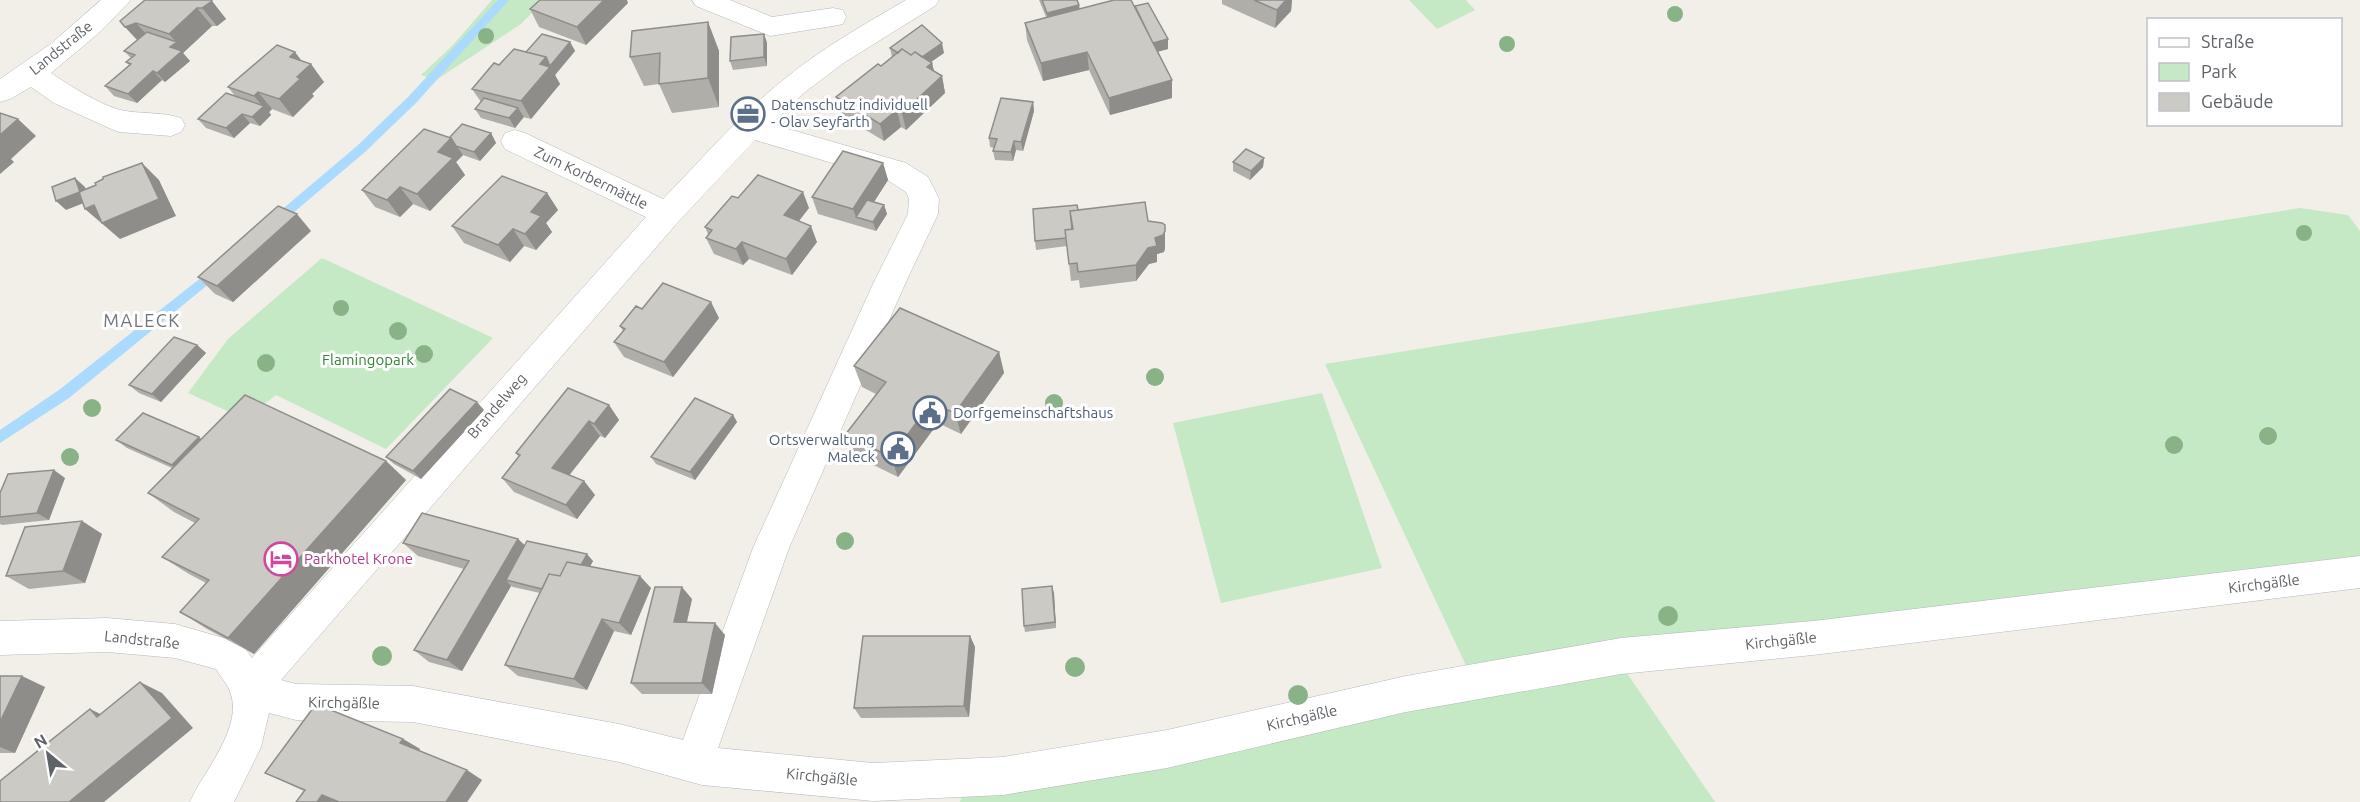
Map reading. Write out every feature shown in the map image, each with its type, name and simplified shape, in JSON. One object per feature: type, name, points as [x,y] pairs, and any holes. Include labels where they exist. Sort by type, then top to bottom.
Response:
[{"type":"street","name":"Landstraße","points":[[0,92],[32,73],[74,41],[118,0]]},
{"type":"street","points":[[705,0],[770,27],[833,9],[835,55]]},
{"type":"street","name":"Brandelweg","points":[[249,688],[667,214],[749,128],[795,85],[835,55],[926,0]]},
{"type":"street","points":[[32,73],[64,96],[119,121],[171,125]]},
{"type":"street","points":[[694,762],[771,548],[884,295],[923,214],[924,199],[918,185],[896,171],[749,128]]},
{"type":"street","name":"Zum Korbermättle","points":[[514,141],[667,214]]},
{"type":"street","name":"Kirchgäßle","points":[[249,688],[296,702],[413,704],[619,743],[702,766],[873,782],[1003,776],[1167,749],[1406,694],[1621,656],[1813,638],[2360,573]]},
{"type":"street","name":"Landstraße","points":[[0,639],[107,635],[175,641],[228,656],[249,688]]},
{"type":"street","points":[[210,802],[218,793],[239,754],[250,721],[249,688]]},
{"type":"green space","points":[[492,0],[545,0],[521,24],[436,80],[421,75],[453,45]]},
{"type":"green space","points":[[1409,0],[1466,0],[1475,10],[1437,29]]},
{"type":"green space","points":[[2300,208],[2348,215],[2360,231],[2360,579],[1622,666],[1715,802],[960,802],[963,793],[1477,689],[1325,364]]},
{"type":"green space","name":"Flamingopark","points":[[322,258],[493,338],[386,449],[276,395],[245,419],[188,393],[228,339]]},
{"type":"green space","points":[[1322,393],[1382,568],[1221,603],[1173,423]]},
{"type":"building","points":[[145,0],[212,1],[202,8],[197,8],[169,34],[136,23],[125,27],[120,21]]},
{"type":"building","points":[[540,0],[604,0],[577,27],[530,9]]},
{"type":"building","points":[[1042,0],[1077,0],[1079,5],[1047,13]]},
{"type":"building","points":[[1114,0],[1131,0],[1172,80],[1109,98],[1087,52],[1041,63],[1025,23]]},
{"type":"building","points":[[1254,0],[1286,0],[1277,10]]},
{"type":"building","points":[[1148,3],[1168,39],[1153,43],[1135,6]]},
{"type":"building","points":[[708,22],[708,78],[659,84],[660,53],[630,57],[632,31]]},
{"type":"building","points":[[922,25],[942,43],[922,57],[915,52],[911,55],[902,49],[898,53],[890,48]]},
{"type":"building","points":[[147,32],[177,42],[170,47],[182,51],[157,73],[153,71],[128,94],[105,86],[131,64],[126,62],[135,55],[124,51]]},
{"type":"building","points":[[542,34],[570,42],[550,66],[546,57],[526,52]]},
{"type":"building","points":[[764,34],[764,57],[730,61],[731,37]]},
{"type":"building","points":[[277,45],[295,52],[290,57],[311,64],[297,77],[300,79],[279,99],[258,92],[254,96],[228,87]]},
{"type":"building","points":[[514,49],[546,57],[540,64],[550,67],[521,101],[472,89],[494,63],[499,65]]},
{"type":"building","points":[[902,49],[911,55],[915,52],[932,63],[927,67],[942,76],[902,113],[897,110],[880,124],[836,97],[878,64],[881,66]]},
{"type":"building","points":[[226,93],[264,106],[252,117],[242,114],[226,128],[198,119]]},
{"type":"building","points":[[484,98],[518,108],[509,118],[475,109]]},
{"type":"building","points":[[1001,98],[1033,102],[1021,142],[1014,141],[1011,152],[993,151],[997,139],[989,138]]},
{"type":"building","points":[[0,113],[18,119],[0,135]]},
{"type":"building","points":[[462,124],[491,133],[474,152],[456,146],[450,137]]},
{"type":"building","points":[[424,129],[451,138],[438,152],[453,158],[417,194],[400,187],[387,200],[362,190]]},
{"type":"building","points":[[1246,149],[1264,158],[1251,171],[1233,162]]},
{"type":"building","points":[[843,151],[883,163],[853,209],[812,197]]},
{"type":"building","points":[[142,163],[159,199],[102,223],[94,205],[85,209],[79,192],[96,185],[95,183],[103,177]]},
{"type":"building","points":[[758,175],[803,192],[784,215],[811,226],[786,259],[742,242],[736,249],[706,238],[712,230],[705,227],[732,196],[738,198]]},
{"type":"building","points":[[502,176],[547,193],[531,212],[541,216],[525,234],[513,229],[498,245],[452,226]]},
{"type":"building","points":[[75,178],[80,192],[56,201],[52,187]]},
{"type":"building","points":[[867,200],[884,205],[873,222],[856,217]]},
{"type":"building","points":[[1145,202],[1148,221],[1162,223],[1165,225],[1165,231],[1163,235],[1155,238],[1157,246],[1148,248],[1136,265],[1078,272],[1077,263],[1069,264],[1065,230],[1073,229],[1070,211]]},
{"type":"building","points":[[1077,205],[1078,210],[1070,211],[1072,229],[1065,230],[1066,238],[1035,241],[1033,209]]},
{"type":"building","points":[[278,206],[297,214],[217,286],[198,277]]},
{"type":"building","points":[[663,283],[711,302],[664,362],[614,342],[625,329],[620,326],[636,306],[642,309]]},
{"type":"building","name":"Dorfgemeinschaftshaus","points":[[900,308],[999,352],[955,413],[931,403],[891,457],[845,435],[886,382],[854,366]]},
{"type":"building","points":[[174,337],[197,345],[152,394],[129,385]]},
{"type":"building","points":[[568,388],[609,405],[594,424],[589,421],[552,468],[584,481],[566,505],[502,478],[520,455],[516,453]]},
{"type":"building","points":[[450,389],[477,402],[413,471],[386,457]]},
{"type":"building","points":[[245,395],[386,461],[228,638],[180,612],[209,580],[162,557],[199,519],[148,493]]},
{"type":"building","points":[[695,398],[733,415],[690,472],[651,457]]},
{"type":"building","points":[[143,413],[199,437],[172,465],[116,440]]},
{"type":"building","points":[[54,470],[37,513],[0,517],[0,493],[8,474]]},
{"type":"building","points":[[422,513],[518,539],[447,660],[414,650],[469,561],[403,543]]},
{"type":"building","points":[[82,521],[63,571],[6,576],[25,527]]},
{"type":"building","points":[[527,541],[587,554],[581,565],[567,562],[560,576],[549,574],[542,589],[506,580]]},
{"type":"building","points":[[567,562],[640,576],[619,623],[602,619],[574,679],[505,665],[549,574],[560,576]]},
{"type":"building","points":[[1052,586],[1055,622],[1024,626],[1022,589]]},
{"type":"building","points":[[655,587],[682,587],[674,622],[715,623],[702,683],[631,683]]},
{"type":"building","points":[[863,636],[970,636],[964,706],[854,708]]},
{"type":"building","points":[[0,676],[22,676],[0,722]]},
{"type":"building","points":[[140,682],[172,718],[69,802],[0,802],[0,781],[90,709],[97,717]]},
{"type":"building","points":[[316,704],[403,739],[400,743],[467,770],[446,802],[339,802],[322,795],[317,802],[296,802],[305,790],[265,773]]},
{"type":"waterway","points":[[276,221],[361,149],[412,100],[504,0]]},
{"type":"waterway","points":[[0,437],[64,394],[217,270]]},
{"type":"place","name":"Datenschutz individuell - Olav Seyfarth","points":[[748,114]]},
{"type":"place","name":"Dorfgemeinschaftshaus","points":[[930,413]]},
{"type":"place","name":"Ortsverwaltung Maleck","points":[[898,449]]},
{"type":"place","name":"Parkhotel Krone","points":[[281,559]]},
{"type":"district","name":"MALECK","points":[[142,321]]}]
